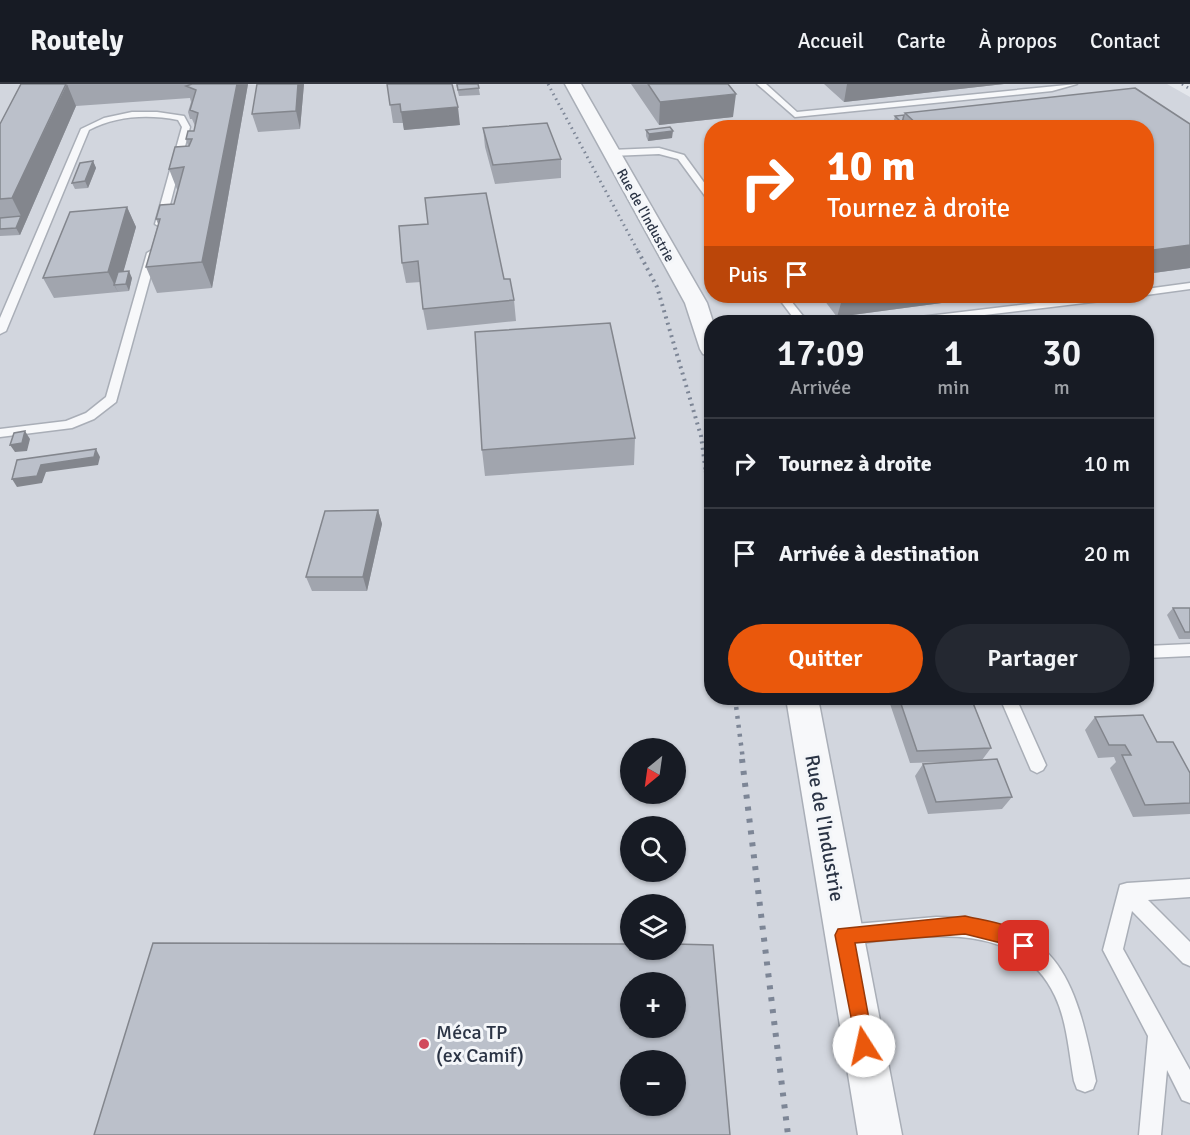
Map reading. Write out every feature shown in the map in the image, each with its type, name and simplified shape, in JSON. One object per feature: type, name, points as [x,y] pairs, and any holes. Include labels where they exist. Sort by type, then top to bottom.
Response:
[{"type":"street","name":"Rue de l'Industrie","points":[[573,84],[696,303],[704,328]]},
{"type":"street","name":"Rue de l'Industrie","points":[[802,705],[880,1135]]},
{"type":"lane","points":[[761,84],[795,115],[1052,89],[1073,84]]},
{"type":"lane","points":[[0,331],[85,129],[112,118],[167,114],[181,118],[186,127],[112,399],[90,416],[68,425],[0,433]]},
{"type":"lane","points":[[611,153],[659,151],[681,157],[704,188]]},
{"type":"lane","points":[[1154,291],[1190,286]]},
{"type":"lane","points":[[787,303],[797,315]]},
{"type":"lane","points":[[961,315],[1059,303]]},
{"type":"lane","points":[[1154,652],[1190,650]]},
{"type":"lane","points":[[1011,705],[1037,765]]},
{"type":"lane","points":[[1127,892],[1190,888]]},
{"type":"lane","points":[[1127,892],[1190,956]]},
{"type":"lane","points":[[1127,892],[1113,950],[1190,1092]]},
{"type":"lane","points":[[844,935],[965,925],[1009,936],[1038,956],[1063,989],[1085,1081]]},
{"type":"lane","points":[[1150,1135],[1159,1034]]},
{"type":"shaded area","points":[[0,84],[1167,84],[1190,97],[1190,1135],[0,1135]]},
{"type":"building","points":[[21,84],[66,84],[12,198],[0,199],[0,124]]},
{"type":"building","points":[[237,84],[202,262],[146,267],[160,219],[156,219],[160,205],[174,204],[184,167],[169,169],[175,147],[189,146],[192,139],[186,139],[188,131],[194,131],[198,113],[190,110],[196,90],[186,86]]},
{"type":"building","points":[[257,84],[298,84],[296,111],[252,114]]},
{"type":"building","points":[[387,84],[452,84],[458,107],[401,112],[400,104],[390,105]]},
{"type":"building","points":[[457,84],[478,84],[479,88],[458,90]]},
{"type":"building","points":[[648,84],[728,84],[736,94],[660,102]]},
{"type":"building","points":[[1135,88],[1190,124],[1190,245],[1154,250],[1154,120],[912,120],[905,113]]},
{"type":"building","points":[[904,115],[903,120],[895,116]]},
{"type":"building","points":[[547,123],[561,159],[493,165],[483,128]]},
{"type":"building","points":[[670,127],[673,131],[649,134],[646,130]]},
{"type":"building","points":[[93,161],[85,181],[72,183],[80,163]]},
{"type":"building","points":[[486,193],[504,279],[510,279],[514,300],[423,309],[418,261],[402,263],[399,226],[428,224],[425,198]]},
{"type":"building","points":[[127,207],[108,272],[43,278],[70,212]]},
{"type":"building","points":[[21,216],[16,228],[0,229],[0,218]]},
{"type":"building","points":[[129,271],[126,284],[114,285],[118,272]]},
{"type":"building","points":[[610,323],[635,438],[482,450],[475,332]]},
{"type":"building","points":[[25,431],[22,443],[10,445],[14,433]]},
{"type":"building","points":[[96,449],[94,457],[41,465],[37,476],[12,479],[17,460]]},
{"type":"building","points":[[378,510],[363,577],[306,577],[325,511]]},
{"type":"building","points":[[1173,608],[1190,608],[1190,632],[1185,632]]},
{"type":"building","points":[[901,705],[974,705],[991,748],[917,751]]},
{"type":"building","points":[[1143,715],[1157,742],[1173,742],[1190,773],[1190,803],[1145,805],[1122,755],[1131,755],[1125,745],[1109,745],[1095,717]]},
{"type":"building","points":[[997,759],[1012,797],[936,802],[923,764]]},
{"type":"building","name":"Méca TP (ex Camif)","points":[[153,943],[620,944],[620,960],[686,960],[686,944],[713,945],[730,1135],[94,1135]]},
{"type":"railway","points":[[548,84],[639,253]]},
{"type":"railway","points":[[1182,84],[1190,89]]},
{"type":"railway","points":[[638,251],[657,287],[701,436],[704,458]]},
{"type":"railway","points":[[736,705],[743,760]]},
{"type":"railway","points":[[742,759],[788,1135]]},
{"type":"place","name":"Méca TP (ex Camif)","points":[[424,1044]]},
{"type":"route","points":[[864,1046],[844,935],[965,925],[1009,936],[1024,946]]}]
